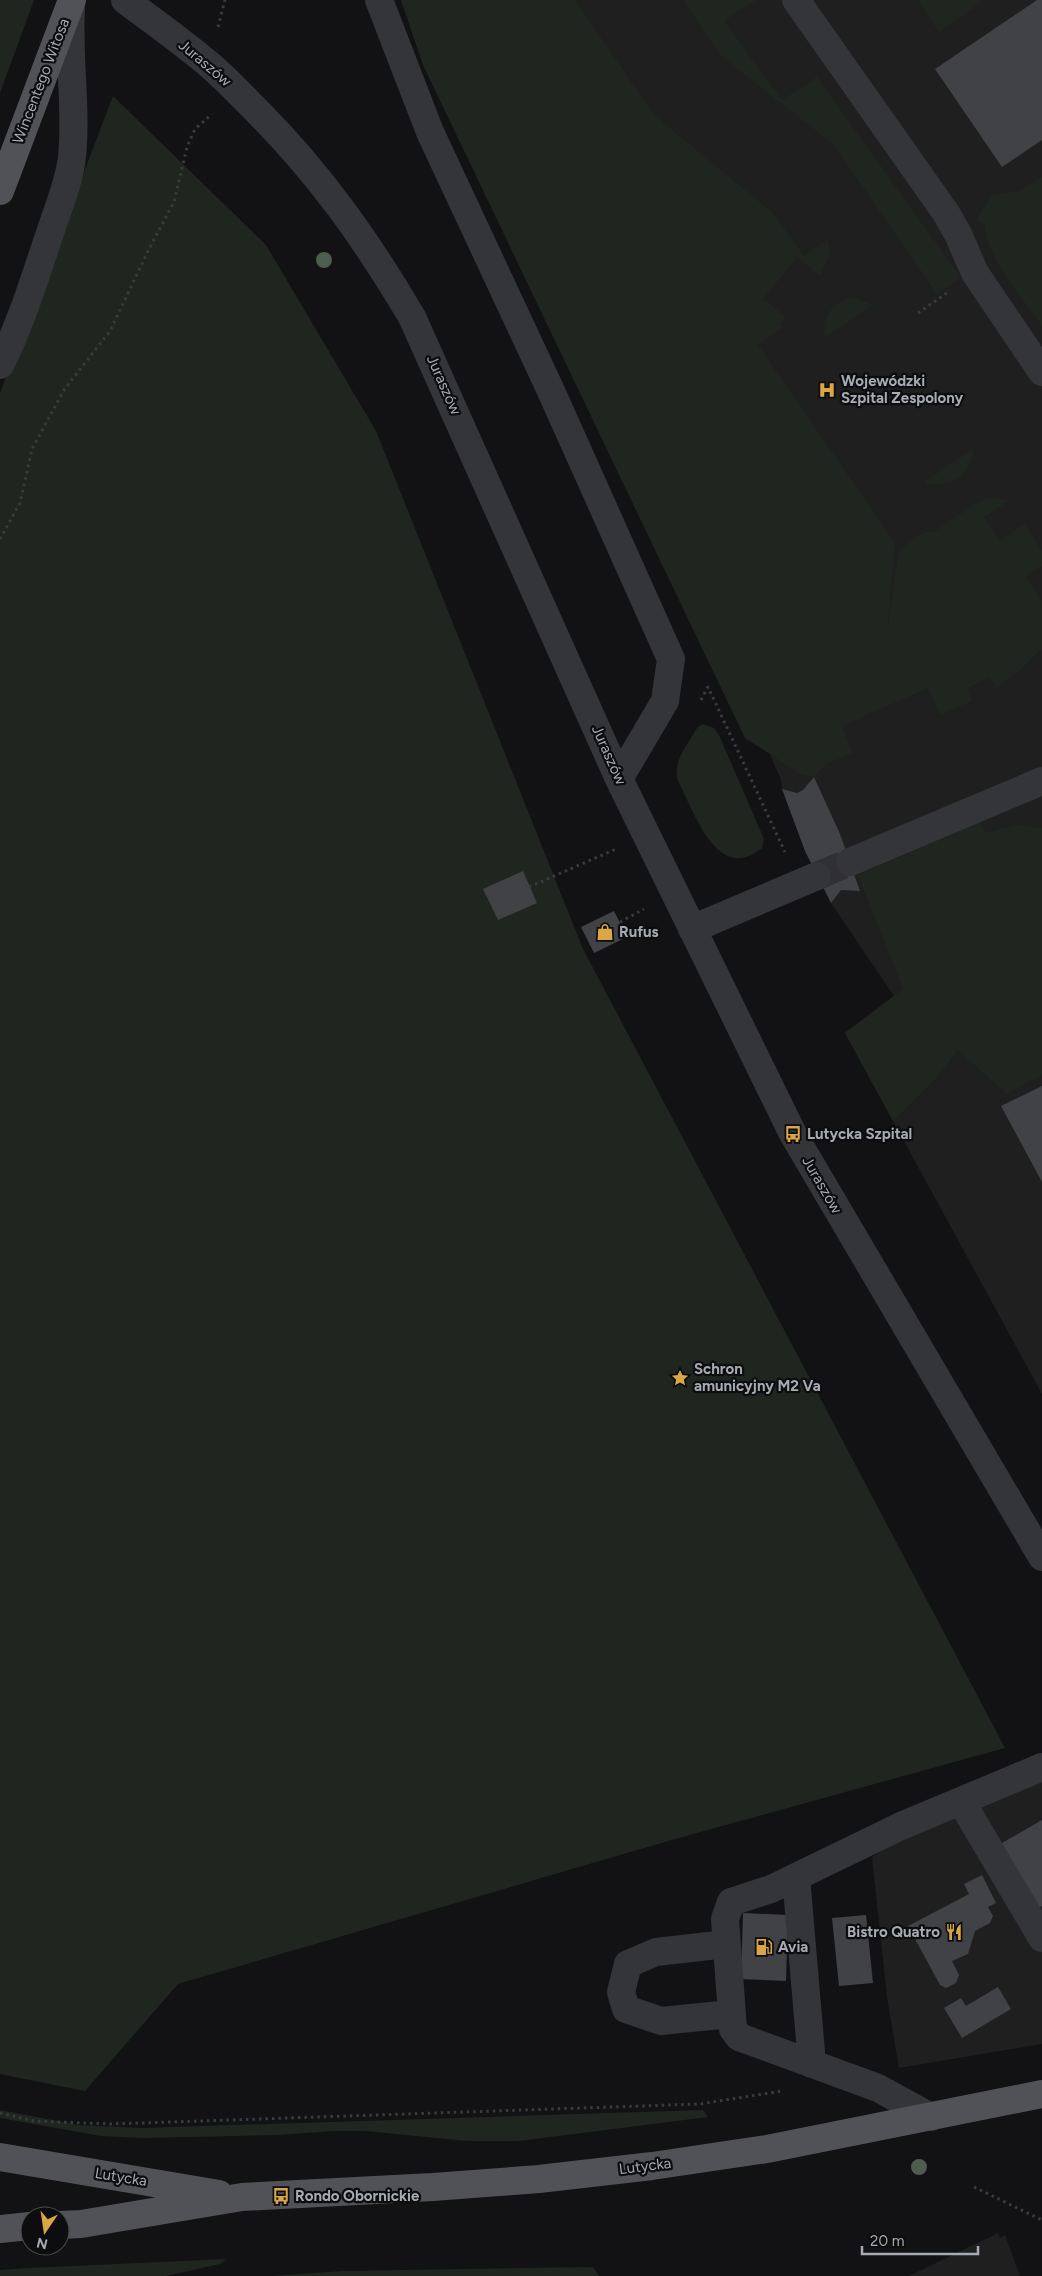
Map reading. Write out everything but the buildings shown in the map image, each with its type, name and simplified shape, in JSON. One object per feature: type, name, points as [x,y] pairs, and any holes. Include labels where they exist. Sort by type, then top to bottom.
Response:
[{"type":"main road","name":"Wincentego Witosa","points":[[0,191],[72,0]]},
{"type":"main road","name":"Lutycka","points":[[70,2225],[242,2198],[433,2188],[539,2179],[652,2166],[767,2149],[1042,2094]]},
{"type":"main road","name":"Lutycka","points":[[0,2157],[242,2198]]},
{"type":"main road","points":[[0,2229],[20,2227]]},
{"type":"street","points":[[0,364],[12,339],[39,266],[71,168],[73,144],[69,32],[72,0]]},
{"type":"street","name":"Juraszów","points":[[125,0],[213,68],[295,149],[329,190],[383,267],[412,317],[619,779],[793,1134],[1042,1557]]},
{"type":"street","points":[[380,0],[430,132],[551,391],[671,659],[665,701],[619,779]]},
{"type":"street","points":[[796,0],[946,213],[958,234],[975,274],[1042,372]]},
{"type":"street","points":[[850,862],[1042,781]]},
{"type":"street","points":[[692,929],[817,876]]},
{"type":"street","points":[[932,2117],[878,2088],[739,2037],[733,2029],[725,1919],[731,1902],[771,1889],[900,1826],[1042,1767]]},
{"type":"street","points":[[961,1801],[1042,1938]]},
{"type":"street","points":[[796,1877],[812,2064]]},
{"type":"street","points":[[726,1944],[656,1952],[628,1964],[621,1992],[626,2009],[661,2021],[732,2014]]},
{"type":"path","points":[[217,27],[224,0]]},
{"type":"path","points":[[0,539],[20,503],[32,449],[64,390],[110,331],[174,202],[187,148],[195,129],[205,118],[241,95]]},
{"type":"path","points":[[918,313],[948,292]]},
{"type":"path","points":[[699,704],[708,687],[786,855]]},
{"type":"path","points":[[530,887],[621,847]]},
{"type":"path","points":[[620,922],[651,905]]},
{"type":"path","points":[[0,2113],[34,2121],[112,2124],[700,2104],[784,2091]]},
{"type":"path","points":[[974,2186],[1042,2220]]},
{"type":"shaded area","points":[[0,0],[34,0],[0,93]]},
{"type":"shaded area","points":[[401,0],[575,0],[654,115],[773,213],[804,256],[828,239],[830,255],[820,276],[797,257],[763,299],[786,317],[780,324],[782,328],[758,345],[895,543],[887,632],[899,550],[924,532],[936,530],[978,502],[993,498],[1009,501],[984,517],[1000,541],[1024,524],[1042,550],[1042,566],[1026,577],[1042,601],[1042,648],[1020,670],[996,688],[990,677],[967,688],[972,701],[940,715],[928,688],[842,726],[853,753],[826,764],[814,777],[802,775],[745,738],[423,65]]},
{"type":"shaded area","name":"Wojewódzki Szpital Zespolony","points":[[445,0],[1042,0],[1042,1394],[845,1033],[894,996],[831,903],[805,851],[782,789],[781,780]]},
{"type":"shaded area","points":[[683,0],[756,0],[724,21],[782,100],[817,77],[961,278],[937,294],[833,144],[721,56]]},
{"type":"shaded area","points":[[918,0],[984,0],[939,32]]},
{"type":"shaded area","points":[[113,96],[266,245],[376,431],[583,949],[1005,1748],[675,1839],[178,1984],[85,2091],[0,2074],[0,393]]},
{"type":"shaded area","points":[[1042,177],[1042,326],[998,264],[991,251],[985,226],[976,219],[992,196],[1021,190]]},
{"type":"shaded area","points":[[855,298],[873,305],[825,338],[825,323],[831,311],[841,302]]},
{"type":"shaded area","points":[[973,449],[968,466],[957,479],[942,484],[924,482]]},
{"type":"shaded area","points":[[702,724],[714,728],[719,735],[764,839],[762,848],[746,857],[732,857],[720,851],[709,840],[678,781],[677,767],[679,760],[697,728]]},
{"type":"shaded area","points":[[980,822],[986,833],[1017,825],[1042,828],[1042,1075],[1007,1094],[958,1050],[936,1078],[893,1121],[845,1033],[903,989],[858,875]]},
{"type":"shaded area","points":[[1042,1780],[1042,2044],[899,2068],[887,1997],[872,1857],[906,1835]]},
{"type":"shaded area","points":[[0,2110],[78,2125],[142,2128],[703,2110],[708,2117],[519,2141],[467,2141],[366,2131],[144,2138],[101,2136],[0,2118]]},
{"type":"shaded area","points":[[998,2233],[1000,2238],[1005,2235],[1020,2276],[909,2276]]},
{"type":"shaded area","points":[[226,2259],[220,2264],[166,2276],[0,2276],[0,2270]]},
{"type":"shaded area","points":[[593,2267],[599,2276],[272,2276],[343,2271]]},
{"type":"tunnel","points":[[817,876],[850,862]]},
{"type":"place","name":"Wojewódzki Szpital Zespolony","points":[[827,390]]},
{"type":"place","name":"Rufus","points":[[605,932]]},
{"type":"place","name":"Lutycka Szpital","points":[[793,1134]]},
{"type":"place","name":"Schron amunicyjny M2 Va","points":[[680,1378]]},
{"type":"place","name":"Bistro Quatro","points":[[954,1932]]},
{"type":"place","name":"Avia","points":[[764,1947]]},
{"type":"place","name":"Rondo Obornickie","points":[[281,2196]]}]
